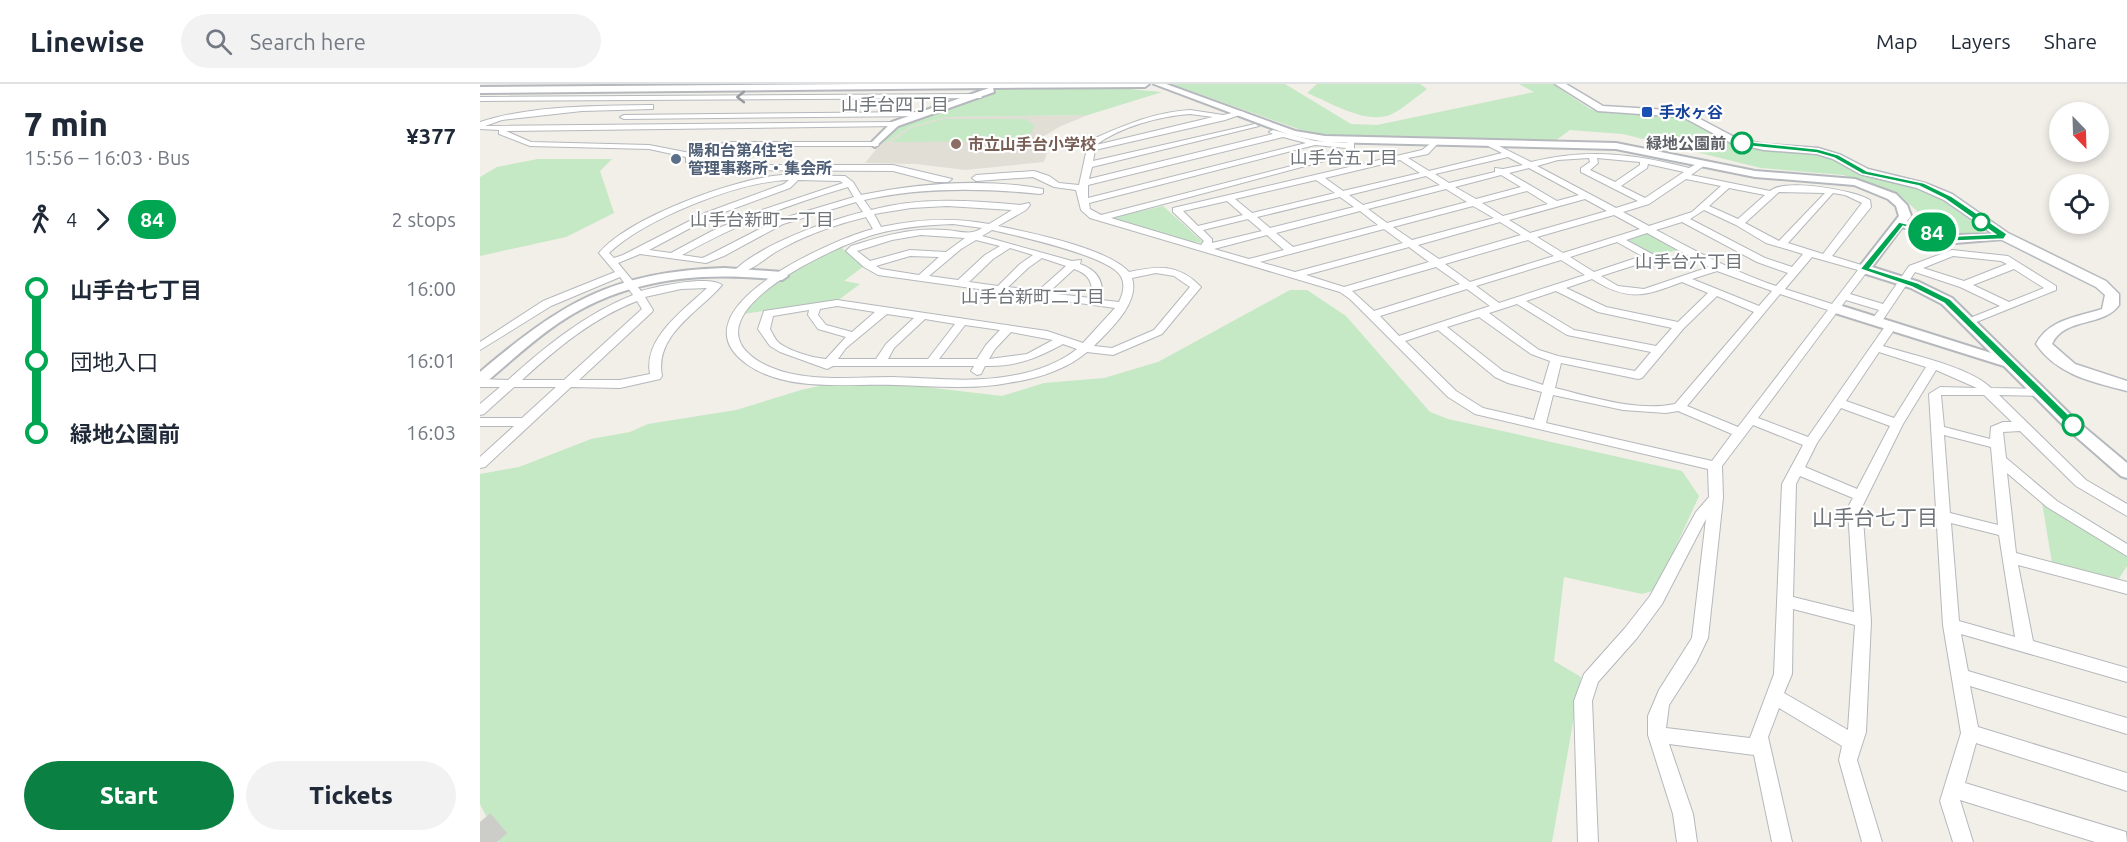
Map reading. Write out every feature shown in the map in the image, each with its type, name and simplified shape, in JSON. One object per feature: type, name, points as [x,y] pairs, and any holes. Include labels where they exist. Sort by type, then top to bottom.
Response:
[{"type":"main road","points":[[1560,84],[1601,109],[1684,114],[1735,141],[1764,147],[1818,151],[1837,157],[1864,172],[1921,184],[1948,197],[2004,236],[2101,284],[2112,294],[2112,305],[2107,312],[2054,330],[2046,336],[2044,344],[2055,358],[2071,367],[2127,386]]},
{"type":"street","points":[[480,89],[487,84]]},
{"type":"street","points":[[480,99],[740,86],[818,88],[904,85],[1145,84]]},
{"type":"street","points":[[1158,84],[1293,133],[1351,143]]},
{"type":"street","points":[[759,125],[888,96],[904,85]]},
{"type":"street","points":[[1122,85],[1177,91]]},
{"type":"street","points":[[480,126],[504,128],[895,124],[989,92],[993,86]]},
{"type":"street","points":[[657,126],[799,97],[818,88]]},
{"type":"street","points":[[480,89],[655,90],[799,97],[978,96]]},
{"type":"street","points":[[480,126],[517,117],[633,105],[655,90]]},
{"type":"street","points":[[480,108],[949,106]]},
{"type":"street","points":[[1687,842],[1683,817],[1657,735],[1657,717],[1662,703],[1696,649],[1700,638],[1716,498],[1715,466],[1901,223],[1905,209],[1900,202],[1869,186],[1830,179],[1773,176],[1616,146],[1435,142],[1315,143],[1281,135],[1227,117],[1195,111],[1160,113],[1095,141],[1091,148],[1083,192],[1086,210],[1100,218],[1344,290],[1464,402],[1479,411],[1715,466]]},
{"type":"street","points":[[1160,113],[1253,179]]},
{"type":"street","points":[[1091,148],[1241,113]]},
{"type":"street","points":[[517,117],[922,114]]},
{"type":"street","points":[[504,128],[502,132],[530,144],[649,147],[691,156],[715,147],[732,144],[875,144],[895,124]]},
{"type":"street","points":[[1088,165],[1255,126]]},
{"type":"street","points":[[1083,192],[1127,172],[1281,135]]},
{"type":"street","points":[[1203,248],[1209,241],[1176,210],[1425,152],[1435,142]]},
{"type":"street","points":[[691,156],[689,160],[694,165],[703,167],[893,168],[944,180],[1034,174],[1057,185],[1079,188],[1083,192],[1144,187],[1315,143]]},
{"type":"street","points":[[1100,218],[1350,153],[1351,143]]},
{"type":"street","points":[[1491,144],[1717,267],[1776,290],[1884,309]]},
{"type":"street","points":[[1196,229],[1509,154]]},
{"type":"street","points":[[1203,248],[1571,156],[1644,160],[1725,187],[1774,192],[1849,194],[1867,202],[1825,258]]},
{"type":"street","points":[[1593,157],[1594,164],[1584,170],[1646,202]]},
{"type":"street","points":[[1402,158],[1615,289],[1637,293],[1648,291],[1717,267]]},
{"type":"street","points":[[1113,160],[1162,202]]},
{"type":"street","points":[[1480,160],[1555,204]]},
{"type":"street","points":[[1615,186],[1644,166],[1644,160]]},
{"type":"street","points":[[1344,290],[1646,202],[1702,163]]},
{"type":"street","points":[[673,256],[754,213],[846,181],[853,168]]},
{"type":"street","points":[[1773,176],[1774,192]]},
{"type":"street","points":[[897,177],[899,190]]},
{"type":"street","points":[[1318,177],[1435,264],[1498,307]]},
{"type":"street","points":[[612,262],[639,251],[683,226],[732,205],[787,186],[795,178]]},
{"type":"street","points":[[480,464],[648,310],[631,284],[604,253],[653,221],[711,195],[761,179],[795,178],[846,181],[878,229]]},
{"type":"street","points":[[953,202],[962,185]]},
{"type":"street","points":[[639,251],[702,261],[712,259],[778,223],[859,198],[899,190],[962,185],[1040,191],[1023,208],[974,237],[921,278]]},
{"type":"street","points":[[1372,315],[1683,219],[1704,207],[1725,187]]},
{"type":"street","points":[[1249,262],[1529,188]]},
{"type":"street","points":[[1739,223],[1774,192]]},
{"type":"street","points":[[1781,245],[1830,192]]},
{"type":"street","points":[[711,195],[802,233]]},
{"type":"street","points":[[1294,275],[1586,196]]},
{"type":"street","points":[[1229,198],[1291,251]]},
{"type":"street","points":[[740,270],[802,233],[868,212],[917,204],[953,202],[1023,208]]},
{"type":"street","points":[[1704,207],[1781,245],[1902,280],[1936,294],[1969,322],[2090,442],[2127,472]]},
{"type":"street","points":[[1683,219],[1761,260],[1793,271]]},
{"type":"street","points":[[945,221],[973,222],[992,227],[1112,263],[1126,276],[1128,297],[1086,348],[1064,362],[1036,373],[1002,381],[815,380],[787,377],[763,369],[744,357],[733,344],[732,326],[741,308],[782,276],[828,246],[878,229],[945,221]]},
{"type":"street","points":[[1901,223],[1956,238],[2004,236]]},
{"type":"street","points":[[1095,303],[1099,293],[1097,281],[1087,270],[974,237],[959,234],[921,233],[884,239],[854,248],[852,251],[878,272],[999,290],[1095,303],[1122,306]]},
{"type":"street","points":[[1397,340],[1650,257],[1618,239]]},
{"type":"street","points":[[960,284],[989,256],[1007,246]]},
{"type":"street","points":[[1876,322],[1902,280],[1913,268],[1957,252],[2002,257],[2052,288],[1969,322]]},
{"type":"street","points":[[868,265],[910,253],[949,255]]},
{"type":"street","points":[[1439,326],[1512,381],[1658,411],[1672,410],[1679,407],[1776,290],[1809,254]]},
{"type":"street","points":[[1040,295],[1057,277],[1089,255]]},
{"type":"street","points":[[999,290],[1024,266],[1039,256]]},
{"type":"street","points":[[1964,285],[2015,265]]},
{"type":"street","points":[[1913,268],[1964,285],[2009,306]]},
{"type":"street","points":[[1063,339],[1030,357],[981,364],[830,362],[795,356],[774,344],[764,329],[768,313],[837,303],[1047,334],[1063,339],[1086,348],[1113,352],[1158,332],[1196,287],[1176,271],[1163,269],[1126,276]]},
{"type":"street","points":[[480,382],[557,318],[589,300],[631,284],[686,272],[740,270],[782,276]]},
{"type":"street","points":[[480,348],[543,303],[622,273]]},
{"type":"street","points":[[1683,279],[1761,310]]},
{"type":"street","points":[[480,382],[511,384],[620,384],[656,376],[652,361],[658,345],[717,285],[684,286],[640,296],[587,320],[511,384],[480,411]]},
{"type":"street","points":[[1558,288],[1579,302],[1602,312],[1680,326]]},
{"type":"street","points":[[1481,313],[1521,344],[1556,359],[1638,375],[1680,326],[1714,293]]},
{"type":"street","points":[[1519,301],[1571,333],[1658,350]]},
{"type":"street","points":[[1840,302],[1876,322],[2010,363]]},
{"type":"street","points":[[815,306],[813,315],[822,327],[854,336]]},
{"type":"street","points":[[815,380],[854,336],[884,311]]},
{"type":"street","points":[[879,363],[890,346],[921,317]]},
{"type":"street","points":[[931,363],[941,346],[962,322]]},
{"type":"street","points":[[1782,842],[1759,737],[1783,674],[1789,484],[1811,443],[1890,327]]},
{"type":"street","points":[[971,382],[990,347],[1008,329]]},
{"type":"street","points":[[1876,348],[1969,378],[1987,391],[2081,483],[2127,511]]},
{"type":"street","points":[[1539,426],[1556,359]]},
{"type":"street","points":[[1872,842],[1848,760],[1857,732],[1863,621],[1855,507],[1897,424],[1933,366]]},
{"type":"street","points":[[1963,842],[1950,801],[1970,733],[1951,625],[1935,394],[1940,391],[2040,392]]},
{"type":"street","points":[[1839,403],[1897,424]]},
{"type":"street","points":[[1679,407],[1739,432]]},
{"type":"street","points":[[1750,419],[1811,443]]},
{"type":"street","points":[[480,422],[526,422]]},
{"type":"street","points":[[2022,427],[2003,426],[1996,430],[2009,557],[2025,645]]},
{"type":"street","points":[[1936,429],[1999,452],[2052,504],[2127,551]]},
{"type":"street","points":[[1797,469],[1861,496]]},
{"type":"street","points":[[1588,842],[1583,701],[1590,679],[1631,633],[1656,600],[1703,512],[1716,498]]},
{"type":"street","points":[[1944,516],[2007,532]]},
{"type":"street","points":[[2009,557],[2127,587]]},
{"type":"street","points":[[1786,601],[1863,621]]},
{"type":"street","points":[[1951,625],[2127,675]]},
{"type":"street","points":[[1960,676],[2127,726]]},
{"type":"street","points":[[1774,696],[1852,742]]},
{"type":"street","points":[[1970,733],[2127,782]]},
{"type":"street","points":[[1657,735],[1760,747]]},
{"type":"street","points":[[1955,789],[2126,842]]},
{"type":"shaded area","name":"市立山手台小学校","points":[[1088,115],[1061,126],[1029,145],[1049,147],[1044,162],[965,170],[916,164],[865,163],[882,142],[887,142],[910,127],[947,117]]},
{"type":"green space","points":[[1171,84],[1285,84],[1351,124],[1377,125],[1534,92],[1519,84],[1553,84],[1590,109],[1606,113],[1683,117],[1730,143],[1749,149],[1822,155],[1867,176],[1908,185],[1933,194],[1982,229],[1975,236],[1946,233],[1921,221],[1917,211],[1900,195],[1843,175],[1761,168],[1623,134],[1570,130],[1552,143],[1331,135],[1307,132]]},
{"type":"green space","points":[[1317,84],[1420,84],[1427,89],[1392,114],[1371,117],[1349,111],[1307,93]]},
{"type":"green space","points":[[1117,88],[1162,92],[1088,115],[947,117],[910,127],[887,142],[882,142],[895,128],[908,121],[998,90]]},
{"type":"green space","points":[[945,119],[1025,119],[1035,126],[1029,136],[1034,137],[1029,141],[891,142],[911,128]]},
{"type":"green space","points":[[538,159],[612,159],[600,171],[614,213],[566,237],[480,256],[480,177],[497,167]]},
{"type":"green space","points":[[1163,206],[1204,243],[1185,241],[1111,218]]},
{"type":"green space","points":[[1645,232],[1677,250],[1653,257],[1622,239]]},
{"type":"green space","points":[[837,244],[864,266],[844,281],[860,284],[837,301],[742,314],[767,288]]},
{"type":"green space","points":[[1290,290],[1307,290],[1346,316],[1430,412],[1448,419],[1682,471],[1699,496],[1656,590],[1642,594],[1564,577],[1554,661],[1581,677],[1552,842],[499,842],[480,804],[480,474],[519,467],[591,439],[630,432],[648,424],[736,410],[801,390],[843,381],[874,381],[1002,396],[1044,383],[1104,378],[1158,362]]},
{"type":"green space","points":[[2042,502],[2127,554],[2127,566],[2118,580],[2052,563]]},
{"type":"tunnel","points":[[480,822],[497,842]]},
{"type":"bus line","name":"84","points":[[1742,143],[1828,153],[1872,175],[1921,184],[1948,197],[2004,236],[1967,240],[1901,223],[1864,269],[1915,285],[1947,301],[2073,425]]},
{"type":"place","name":"手水ヶ谷","points":[[1647,112]]},
{"type":"place","name":"緑地公園前","points":[[1742,143]]},
{"type":"place","name":"市立山手台小学校","points":[[956,144]]},
{"type":"place","name":"陽和台第4住宅 管理事務所・集会所","points":[[676,159]]},
{"type":"district","name":"山手台四丁目","points":[[895,105]]},
{"type":"district","name":"山手台五丁目","points":[[1344,158]]},
{"type":"district","name":"山手台新町一丁目","points":[[762,220]]},
{"type":"district","name":"山手台六丁目","points":[[1689,262]]},
{"type":"district","name":"山手台新町二丁目","points":[[1033,297]]},
{"type":"district","name":"山手台七丁目","points":[[1875,518]]}]
